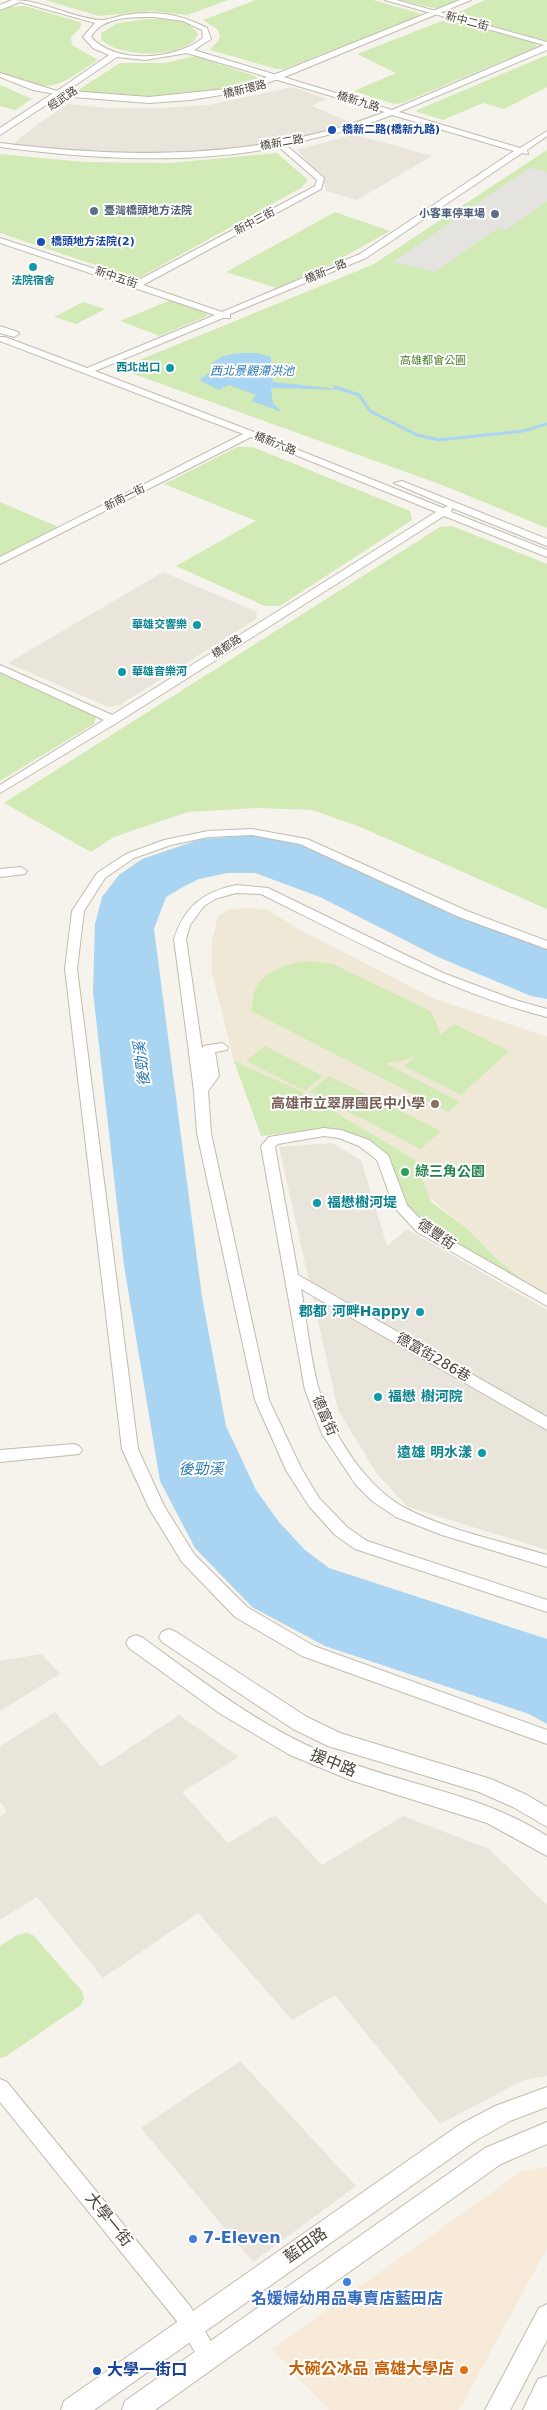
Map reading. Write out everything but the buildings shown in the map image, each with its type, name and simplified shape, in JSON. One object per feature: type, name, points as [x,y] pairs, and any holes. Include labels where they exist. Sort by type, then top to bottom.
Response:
[{"type":"street","points":[[0,2],[4,0]]},
{"type":"street","points":[[0,8],[19,0],[104,22]]},
{"type":"street","points":[[37,0],[104,22]]},
{"type":"street","name":"新中二街","points":[[388,0],[547,45]]},
{"type":"street","name":"橋新環路","points":[[441,14],[467,0]]},
{"type":"street","name":"橋新環路","points":[[0,81],[61,96],[123,103],[197,100],[242,93],[477,0]]},
{"type":"street","points":[[154,15],[185,19],[200,25],[208,34],[203,43],[192,49],[166,56],[126,56],[95,47],[87,38],[93,28],[104,22],[154,15]]},
{"type":"street","name":"橋新二路","points":[[398,111],[547,45]]},
{"type":"street","name":"橋新九路","points":[[192,49],[526,150]]},
{"type":"street","name":"橋新二路","points":[[0,150],[69,158],[153,159],[207,156],[282,146],[339,135],[547,52]]},
{"type":"street","name":"經武路","points":[[0,144],[116,54]]},
{"type":"street","name":"經武路","points":[[0,132],[126,56]]},
{"type":"street","name":"橋新環路","points":[[0,75],[61,96]]},
{"type":"street","name":"橋新一路","points":[[95,371],[371,258],[440,214],[547,133]]},
{"type":"street","name":"橋新一路","points":[[526,150],[547,141]]},
{"type":"street","name":"橋新二路","points":[[0,144],[104,156],[207,152],[282,146]]},
{"type":"street","name":"新中三街","points":[[136,285],[318,187],[321,180],[282,146]]},
{"type":"street","name":"新中五街","points":[[0,240],[227,316]]},
{"type":"street","name":"橋新六路","points":[[0,336],[14,334],[95,371],[547,554]]},
{"type":"street","name":"橋新六路","points":[[0,336],[456,505],[547,542]]},
{"type":"street","name":"新南一街","points":[[0,561],[251,434]]},
{"type":"street","name":"橋都路","points":[[0,790],[114,720],[267,621],[456,505]]},
{"type":"street","points":[[0,668],[114,720]]},
{"type":"street","points":[[547,945],[463,914],[303,841],[252,832],[208,834],[168,842],[130,856],[101,876],[78,911],[71,969],[130,1449],[157,1508],[188,1558],[241,1612],[308,1651],[547,1737]]},
{"type":"street","points":[[0,873],[21,871]]},
{"type":"street","points":[[547,1013],[477,991],[392,954],[264,891],[254,889],[225,890],[209,896],[197,905],[182,928],[180,939],[201,1091],[204,1134],[262,1400],[294,1470],[314,1502],[341,1531],[360,1545],[547,1606]]},
{"type":"street","points":[[201,1091],[212,1076],[208,1049],[222,1047]]},
{"type":"street","name":"德豐街","points":[[269,1143],[274,1140],[324,1132],[341,1134],[364,1143],[383,1158],[401,1207],[422,1228],[547,1301]]},
{"type":"street","name":"德富街","points":[[269,1143],[312,1390],[330,1434],[370,1491],[401,1513],[431,1525],[547,1561]]},
{"type":"street","name":"德富街286巷","points":[[293,1278],[547,1424]]},
{"type":"street","points":[[0,1456],[74,1450]]},
{"type":"street","name":"援中路","points":[[169,1637],[300,1723],[335,1740],[484,1786],[520,1801],[547,1818]]},
{"type":"street","name":"援中路","points":[[136,1643],[209,1695],[284,1742],[322,1761],[364,1776],[471,1808],[511,1826],[547,1848]]},
{"type":"street","name":"大學一街","points":[[0,2088],[172,2299],[192,2327],[209,2357]]},
{"type":"street","name":"藍田路","points":[[73,2410],[467,2133],[503,2113],[547,2096]]},
{"type":"street","points":[[134,2410],[493,2156],[547,2132]]},
{"type":"street","points":[[497,2410],[547,2316]]},
{"type":"street","points":[[535,2410],[547,2388]]},
{"type":"shaded area","points":[[292,87],[327,99],[312,106],[352,123],[291,139],[223,150],[131,154],[64,151],[13,144],[68,104],[107,108],[162,108],[209,105]]},
{"type":"shaded area","points":[[352,135],[432,156],[357,200],[326,191],[319,175],[297,150]]},
{"type":"shaded area","name":"小客車停車場","points":[[529,168],[547,172],[547,201],[507,230],[498,228],[435,272],[393,262]]},
{"type":"shaded area","points":[[163,572],[257,612],[256,619],[120,705],[108,707],[8,663]]},
{"type":"shaded area","name":"高雄市立翠屏國民中小學","points":[[250,908],[268,910],[300,930],[435,999],[547,1037],[547,1297],[499,1261],[465,1227],[429,1197],[415,1160],[345,1117],[234,1061],[212,973],[212,941],[218,916],[231,909]]},
{"type":"shaded area","points":[[332,1143],[361,1160],[387,1246],[407,1229],[547,1310],[547,1550],[408,1507],[377,1474],[338,1410],[279,1147]]},
{"type":"shaded area","points":[[42,1654],[60,1674],[0,1711],[0,1661]]},
{"type":"shaded area","points":[[55,1712],[101,1767],[179,1715],[239,1757],[182,1792],[228,1843],[275,1815],[322,1865],[403,1816],[489,1849],[547,1905],[547,2076],[524,2080],[440,2124],[335,1995],[292,2020],[198,1913],[103,1978],[37,1897],[0,1920],[0,1817],[7,1812],[0,1802],[0,1746]]},
{"type":"shaded area","points":[[240,2061],[356,2186],[253,2262],[141,2128]]},
{"type":"shaded area","points":[[547,2167],[547,2248],[459,2410],[329,2410],[272,2349],[522,2171]]},
{"type":"green space","points":[[45,0],[228,0],[187,15],[151,11],[99,16]]},
{"type":"green space","points":[[256,0],[373,0],[419,13],[421,16],[284,69],[277,69],[210,50],[218,41],[220,35],[217,29],[203,20]]},
{"type":"green space","points":[[398,0],[457,0],[438,9]]},
{"type":"green space","points":[[485,0],[547,0],[547,41],[453,15]]},
{"type":"green space","points":[[25,6],[80,22],[82,25],[71,38],[72,45],[98,60],[61,83],[52,85],[31,83],[0,72],[0,12],[9,7]]},
{"type":"green space","points":[[148,19],[183,22],[194,29],[198,35],[191,43],[180,49],[151,54],[121,50],[101,39],[101,33],[118,23]]},
{"type":"green space","points":[[450,20],[535,43],[537,47],[402,103],[394,104],[354,91],[396,73],[357,54],[442,21]]},
{"type":"green space","points":[[547,55],[547,87],[504,109],[483,103],[443,120],[415,111]]},
{"type":"green space","points":[[195,56],[255,76],[259,80],[240,87],[195,95],[123,96],[80,94],[78,90],[120,63],[165,63]]},
{"type":"green space","points":[[0,85],[32,99],[15,110],[0,106]]},
{"type":"green space","name":"高雄都會公園","points":[[547,150],[547,528],[442,485],[128,372],[132,363],[372,265]]},
{"type":"green space","points":[[277,153],[308,180],[301,188],[137,279],[0,233],[0,154],[84,162],[170,163]]},
{"type":"green space","points":[[335,212],[390,231],[329,265],[277,288],[226,272]]},
{"type":"green space","points":[[171,300],[208,312],[207,316],[160,336],[120,321]]},
{"type":"green space","points":[[83,302],[105,309],[76,324],[54,317]]},
{"type":"green space","points":[[237,447],[253,447],[410,511],[412,520],[280,606],[265,606],[176,566],[256,521],[164,484]]},
{"type":"green space","points":[[0,502],[56,526],[57,529],[0,558]]},
{"type":"green space","points":[[452,526],[547,564],[547,909],[358,826],[312,810],[257,808],[188,812],[114,837],[91,852],[4,803],[440,527]]},
{"type":"green space","points":[[0,673],[96,717],[94,724],[0,781]]},
{"type":"green space","points":[[307,961],[333,964],[430,1011],[437,1024],[440,1036],[454,1024],[509,1051],[461,1095],[404,1066],[418,1054],[403,1061],[385,1063],[460,1102],[448,1112],[251,1011],[256,988],[265,977],[285,966]]},
{"type":"green space","points":[[265,1046],[323,1076],[305,1091],[246,1061]]},
{"type":"green space","name":"綠三角公園","points":[[234,1061],[301,1091],[415,1160],[431,1202],[465,1227],[499,1261],[541,1294],[422,1229],[368,1142],[345,1131],[327,1128],[261,1136]]},
{"type":"green space","points":[[329,1076],[441,1131],[421,1149],[310,1092]]},
{"type":"green space","points":[[27,1933],[33,1935],[82,1991],[84,1998],[81,2005],[5,2057],[0,2058],[0,1946],[17,1935]]},
{"type":"water","name":"西北景觀滯洪池","points":[[258,353],[271,357],[273,382],[349,390],[271,388],[273,403],[282,412],[251,401],[256,395],[229,385],[219,390],[199,380],[208,374],[213,367],[212,363],[217,359],[234,354]]},
{"type":"water","name":"後勁溪","points":[[259,835],[307,845],[487,927],[547,950],[547,999],[531,996],[438,957],[320,897],[255,873],[227,873],[199,879],[183,887],[166,897],[154,929],[202,1297],[226,1426],[256,1490],[279,1522],[305,1550],[329,1568],[547,1639],[547,1724],[529,1714],[325,1646],[252,1607],[195,1548],[160,1481],[124,1266],[93,992],[95,924],[102,897],[119,875],[142,859],[201,839]]},
{"type":"waterway","points":[[335,387],[359,395],[370,411],[417,435],[439,440],[523,431],[547,424]]},
{"type":"place","name":"橋新二路(橋新九路)","points":[[332,130]]},
{"type":"place","name":"臺灣橋頭地方法院","points":[[94,211]]},
{"type":"place","name":"小客車停車場","points":[[495,214]]},
{"type":"place","name":"橋頭地方法院(2)","points":[[41,242]]},
{"type":"place","name":"法院宿舍","points":[[33,267]]},
{"type":"place","name":"西北出口","points":[[170,368]]},
{"type":"place","name":"華雄交響樂","points":[[197,625]]},
{"type":"place","name":"華雄音樂河","points":[[122,672]]},
{"type":"place","name":"高雄市立翠屏國民中小學","points":[[435,1104]]},
{"type":"place","name":"綠三角公園","points":[[405,1172]]},
{"type":"place","name":"福懋樹河堤","points":[[317,1203]]},
{"type":"place","name":"郡都 河畔Happy","points":[[420,1312]]},
{"type":"place","name":"福懋 樹河院","points":[[378,1397]]},
{"type":"place","name":"遠雄 明水漾","points":[[482,1453]]},
{"type":"place","name":"7-Eleven","points":[[193,2239]]},
{"type":"place","name":"名媛婦幼用品專賣店藍田店","points":[[347,2282]]},
{"type":"place","name":"大碗公冰品 高雄大學店","points":[[464,2370]]},
{"type":"place","name":"大學一街口","points":[[97,2371]]}]
